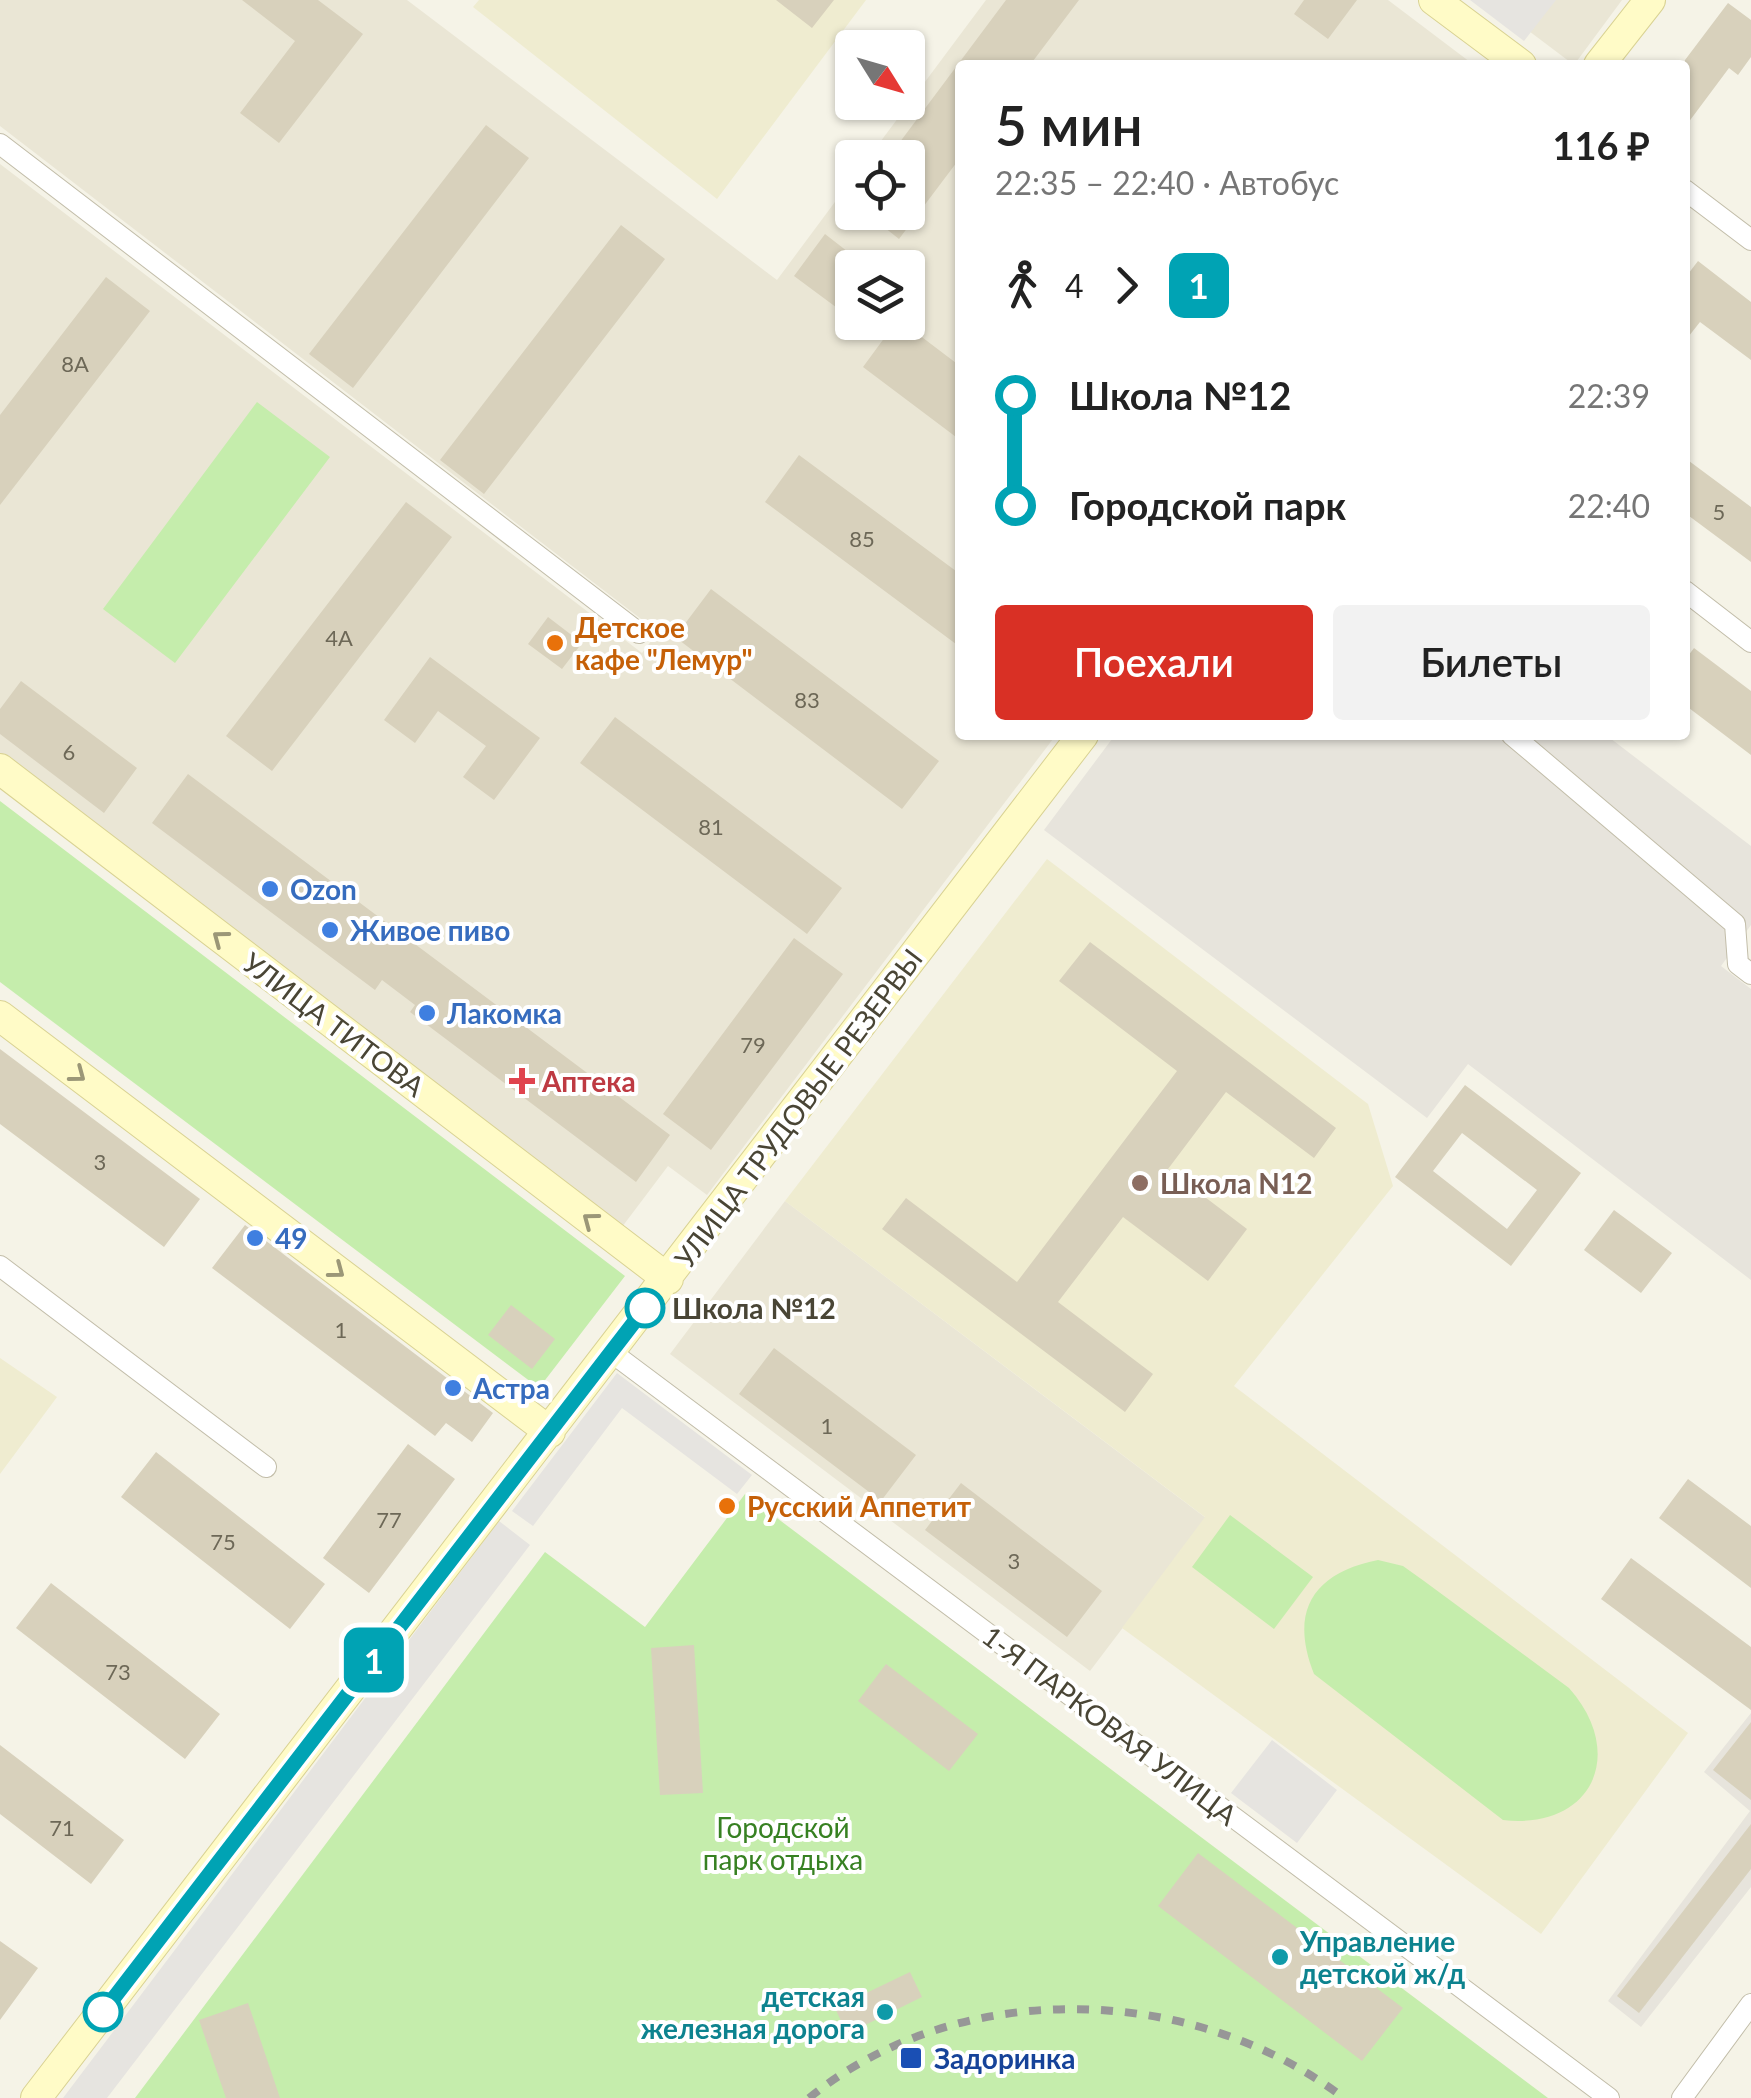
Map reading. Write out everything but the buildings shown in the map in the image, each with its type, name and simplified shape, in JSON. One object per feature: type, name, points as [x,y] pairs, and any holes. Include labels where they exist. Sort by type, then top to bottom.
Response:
[{"type":"main road","points":[[1434,0],[1513,60]]},
{"type":"main road","points":[[1603,60],[1650,0]]},
{"type":"main road","name":"УЛИЦА ТРУДОВЫЕ РЕЗЕРВЫ","points":[[36,2098],[1080,740]]},
{"type":"main road","name":"УЛИЦА ТИТОВА","points":[[0,769],[668,1279]]},
{"type":"main road","points":[[0,1016],[550,1432]]},
{"type":"street","points":[[0,144],[639,633]]},
{"type":"street","points":[[1690,194],[1751,240]]},
{"type":"street","points":[[1690,594],[1751,642]]},
{"type":"street","points":[[1518,740],[1734,924],[1738,964],[1751,974]]},
{"type":"street","points":[[0,1266],[266,1467]]},
{"type":"street","name":"1-Я ПАРКОВАЯ УЛИЦА","points":[[611,1352],[1608,2098]]},
{"type":"street","points":[[1682,2098],[1751,2004]]},
{"type":"shaded area","points":[[0,0],[407,0],[777,280],[835,202],[835,230],[925,230],[925,140],[882,140],[897,120],[925,120],[925,82],[986,0],[1388,0],[1467,60],[955,60],[955,740],[1052,740],[707,1195],[668,1166],[622,1227],[0,753],[0,164],[642,653],[658,632],[0,126]]},
{"type":"shaded area","points":[[479,0],[866,0],[844,30],[835,30],[835,41],[717,199],[473,7]]},
{"type":"shaded area","points":[[1470,0],[1556,0],[1524,41]]},
{"type":"shaded area","points":[[1488,0],[1622,0],[1578,60],[1567,60]]},
{"type":"shaded area","points":[[1111,740],[1613,740],[1751,846],[1751,925],[1721,966],[1751,989],[1751,1280],[1468,1064],[1427,1118],[1044,830]]},
{"type":"shaded area","points":[[1047,859],[1368,1104],[1393,1186],[1234,1386],[1688,1733],[1541,1934],[1122,1628],[1205,1517],[785,1201]]},
{"type":"shaded area","points":[[785,1201],[1206,1518],[1090,1671],[670,1354]]},
{"type":"shaded area","points":[[0,1358],[57,1397],[0,1474]]},
{"type":"shaded area","points":[[617,1373],[752,1475],[737,1494],[622,1408],[533,1526],[512,1511]]},
{"type":"shaded area","points":[[499,1521],[530,1545],[107,2098],[63,2098]]},
{"type":"shaded area","points":[[1751,1713],[1751,1887],[1641,2027],[1608,2001],[1750,1811],[1704,1772]]},
{"type":"shaded area","points":[[1272,1740],[1337,1790],[1297,1843],[1231,1793]]},
{"type":"green space","points":[[257,402],[330,457],[175,663],[103,609]]},
{"type":"green space","points":[[0,801],[625,1276],[539,1388],[0,982]]},
{"type":"green space","name":"Городской парк отдыха","points":[[745,1494],[1548,2098],[135,2098],[545,1552],[645,1627]]},
{"type":"green space","points":[[1230,1515],[1313,1577],[1274,1629],[1192,1567]]},
{"type":"green space","points":[[1378,1560],[1403,1566],[1569,1688],[1587,1713],[1596,1737],[1597,1761],[1592,1782],[1579,1800],[1559,1813],[1534,1820],[1503,1820],[1314,1674],[1304,1631],[1312,1598],[1337,1574]]},
{"type":"railway","points":[[809,2098],[869,2058],[935,2030],[1004,2014],[1076,2009],[1148,2015],[1218,2032],[1284,2060],[1344,2098]]},
{"type":"bus line","name":"1","points":[[103,2012],[645,1308]]},
{"type":"place","name":"Детское кафе \"Лемур\"","points":[[555,643]]},
{"type":"place","name":"Ozon","points":[[270,889]]},
{"type":"place","name":"Живое пиво","points":[[330,930]]},
{"type":"place","name":"Лакомка","points":[[427,1013]]},
{"type":"place","name":"Аптека","points":[[522,1081]]},
{"type":"place","name":"Школа N12","points":[[1140,1183]]},
{"type":"place","name":"49","points":[[255,1238]]},
{"type":"place","name":"Школа №12","points":[[645,1308]]},
{"type":"place","name":"Астра","points":[[453,1388]]},
{"type":"place","name":"Русский Аппетит","points":[[727,1506]]},
{"type":"place","name":"Управление детской ж/д","points":[[1280,1957]]},
{"type":"place","name":"детская железная дорога","points":[[885,2012]]},
{"type":"place","name":"Задоринка","points":[[911,2058]]}]
